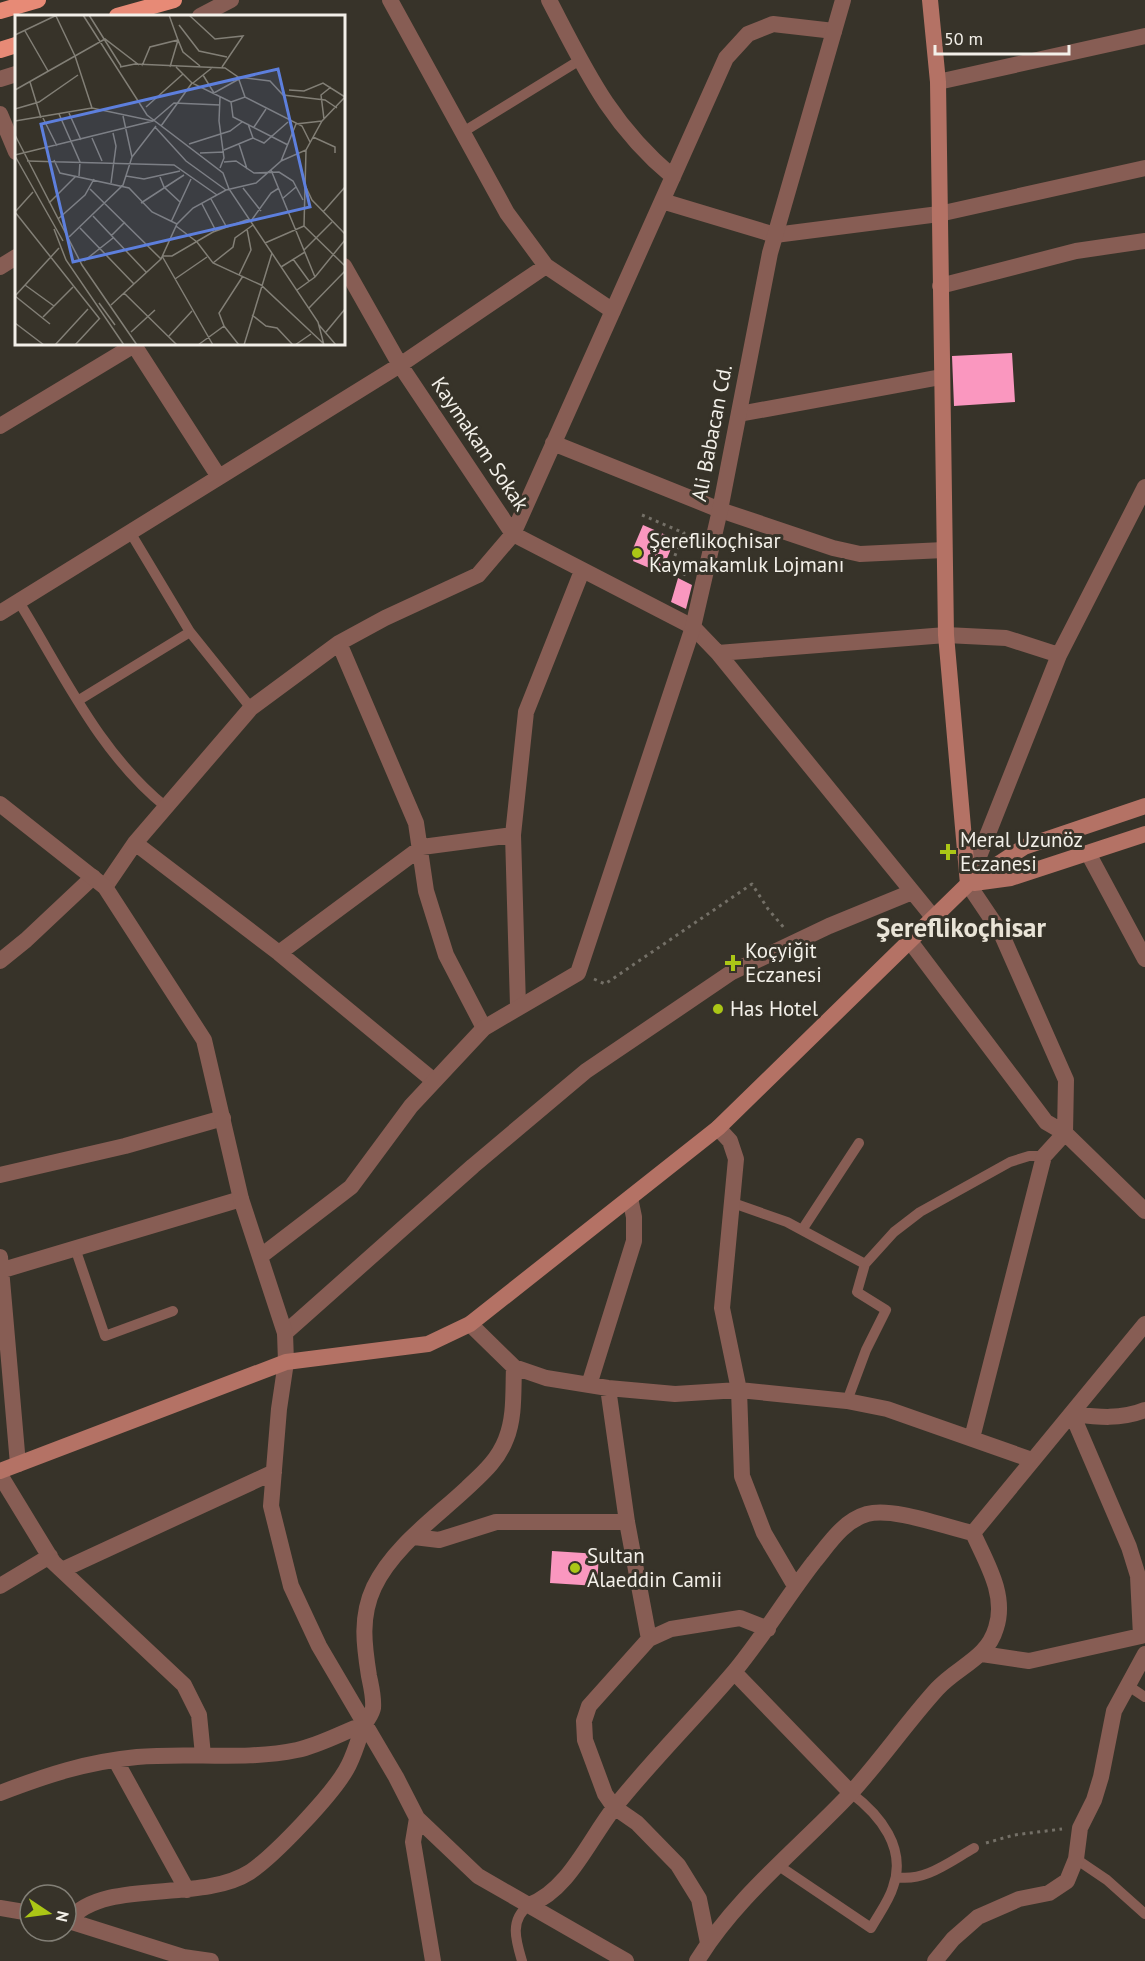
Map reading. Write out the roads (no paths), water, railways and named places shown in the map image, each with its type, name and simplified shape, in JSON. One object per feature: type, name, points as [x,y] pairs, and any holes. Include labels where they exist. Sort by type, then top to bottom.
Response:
[{"type":"highway","points":[[0,11],[38,0]]},
{"type":"highway","points":[[121,15],[174,0]]},
{"type":"highway","points":[[0,50],[15,45]]},
{"type":"main road","points":[[930,0],[938,82],[946,634],[968,884]]},
{"type":"main road","points":[[0,1473],[18,1464],[286,1362],[428,1344],[470,1324],[718,1128],[968,884],[1024,847],[1145,806]]},
{"type":"main road","points":[[968,884],[1011,878],[1145,834]]},
{"type":"street","points":[[203,15],[231,0]]},
{"type":"street","points":[[390,0],[507,213],[546,266],[613,311]]},
{"type":"street","points":[[549,0],[589,80],[620,125],[673,177]]},
{"type":"street","name":"Ali Babacan Cd.","points":[[518,1006],[578,973],[693,627],[720,510],[775,235],[843,0]]},
{"type":"street","points":[[0,961],[99,882],[251,708],[339,643],[478,575],[513,534],[726,58],[748,34],[773,24],[834,31]]},
{"type":"street","points":[[938,82],[1145,36]]},
{"type":"street","points":[[0,79],[15,74]]},
{"type":"street","points":[[0,114],[15,150]]},
{"type":"street","points":[[662,201],[775,235],[939,214],[1145,168]]},
{"type":"street","points":[[940,286],[1076,251],[1145,241]]},
{"type":"street","points":[[0,267],[15,258]]},
{"type":"street","points":[[0,613],[400,365],[546,266]]},
{"type":"street","name":"Kaymakam Sokak","points":[[345,268],[400,365],[513,534],[693,627],[718,653],[933,917]]},
{"type":"street","points":[[0,426],[114,349],[131,345]]},
{"type":"street","points":[[136,345],[219,477]]},
{"type":"street","points":[[739,414],[941,377]]},
{"type":"street","points":[[554,443],[720,510],[833,548],[860,554],[944,550]]},
{"type":"street","points":[[972,1438],[1044,1156],[1065,1133],[1066,1080],[1001,933],[968,884],[1059,655],[1145,487]]},
{"type":"street","points":[[261,1256],[351,1187],[411,1106],[434,1081],[484,1028],[518,1006],[513,835],[526,712],[582,571]]},
{"type":"street","points":[[718,653],[946,634],[1006,638],[1059,655]]},
{"type":"street","points":[[339,643],[416,823],[422,847],[426,891],[446,955],[484,1028]]},
{"type":"street","points":[[0,804],[99,882],[204,1040],[241,1199],[285,1333],[286,1362],[279,1409],[271,1506],[291,1586],[319,1646],[417,1818],[478,1876],[626,1961]]},
{"type":"street","points":[[279,953],[422,847],[513,835]]},
{"type":"street","points":[[135,843],[279,953],[434,1081]]},
{"type":"street","points":[[1088,853],[1145,959]]},
{"type":"street","points":[[285,1333],[472,1166],[586,1071],[732,972],[797,941],[912,892]]},
{"type":"street","points":[[909,940],[1046,1122],[1065,1133],[1145,1210]]},
{"type":"street","points":[[0,1174],[125,1146],[223,1118]]},
{"type":"street","points":[[718,1128],[730,1141],[736,1159],[722,1308],[740,1390],[742,1476],[764,1533],[795,1586]]},
{"type":"street","points":[[589,1385],[634,1241],[634,1217],[630,1198]]},
{"type":"street","points":[[18,1464],[5,1368],[1,1264],[75,1248],[241,1199]]},
{"type":"street","points":[[470,1324],[514,1367],[546,1378],[608,1388],[675,1394],[740,1390],[847,1401],[887,1409],[1032,1460]]},
{"type":"street","points":[[973,1533],[1145,1324]]},
{"type":"street","points":[[78,1911],[83,1907],[111,1899],[220,1885],[249,1872],[261,1863],[335,1787],[354,1757],[373,1708],[362,1637],[365,1614],[374,1588],[385,1568],[414,1537],[495,1461],[507,1438],[513,1414],[514,1367]]},
{"type":"street","points":[[608,1388],[627,1522],[649,1639]]},
{"type":"street","points":[[1072,1414],[1104,1417],[1133,1415],[1145,1410]]},
{"type":"street","points":[[982,1654],[1029,1661],[1143,1636],[1138,1576],[1130,1547],[1072,1414]]},
{"type":"street","points":[[62,1570],[274,1472]]},
{"type":"street","points":[[0,1473],[50,1556],[62,1570],[184,1685],[199,1715],[203,1755]]},
{"type":"street","points":[[528,1905],[544,1899],[558,1886],[614,1807],[734,1672],[768,1629],[795,1586],[840,1530],[868,1514],[885,1512],[973,1533]]},
{"type":"street","points":[[414,1537],[439,1540],[496,1522],[627,1522]]},
{"type":"street","points":[[697,1961],[708,1943],[851,1792],[940,1686],[982,1654],[996,1628],[999,1601],[995,1583],[973,1533]]},
{"type":"street","points":[[0,1586],[50,1556]]},
{"type":"street","points":[[708,1943],[699,1899],[678,1865],[637,1823],[614,1807],[605,1794],[585,1740],[584,1721],[589,1706],[649,1639],[671,1629],[740,1618],[768,1629]]},
{"type":"street","points":[[934,1961],[953,1939],[978,1917],[1019,1899],[1059,1888],[1067,1881],[1076,1859],[1080,1828],[1094,1800],[1114,1711],[1145,1654]]},
{"type":"street","points":[[734,1672],[851,1792]]},
{"type":"street","points":[[0,1793],[62,1769],[116,1761],[203,1755],[229,1757],[297,1750],[365,1724]]},
{"type":"street","points":[[116,1761],[187,1890]]},
{"type":"street","points":[[417,1818],[413,1842],[433,1961]]},
{"type":"street","points":[[0,1908],[18,1911]]},
{"type":"street","points":[[78,1924],[183,1957],[210,1961]]},
{"type":"lane","points":[[463,132],[580,60]]},
{"type":"lane","points":[[130,532],[190,632],[251,708]]},
{"type":"lane","points":[[19,602],[104,743],[119,763],[166,807]]},
{"type":"lane","points":[[80,700],[190,632]]},
{"type":"lane","points":[[802,1230],[859,1143]]},
{"type":"lane","points":[[847,1401],[866,1350],[886,1310],[857,1292],[865,1264],[894,1232],[920,1212],[1010,1162],[1029,1156],[1044,1156]]},
{"type":"lane","points":[[733,1203],[768,1214],[865,1264]]},
{"type":"lane","points":[[75,1248],[105,1336],[173,1311]]},
{"type":"lane","points":[[1127,1685],[1145,1697]]},
{"type":"lane","points":[[779,1866],[871,1928],[892,1891],[896,1877],[896,1857],[888,1831],[873,1809],[851,1792]]},
{"type":"lane","points":[[896,1877],[910,1878],[929,1873],[974,1848]]},
{"type":"lane","points":[[1076,1859],[1107,1880],[1145,1914]]},
{"type":"lane","points":[[522,1961],[515,1927],[521,1911],[528,1905]]},
{"type":"place","name":"Şereflikoçhisar Kaymakamlık Lojmanı","points":[[637,553]]},
{"type":"place","name":"Meral Uzunöz Eczanesi","points":[[948,852]]},
{"type":"place","name":"Koçyiğit Eczanesi","points":[[733,963]]},
{"type":"place","name":"Has Hotel","points":[[718,1009]]},
{"type":"place","name":"Sultan Alaeddin Camii","points":[[575,1568]]},
{"type":"district","name":"Şereflikoçhisar","points":[[961,928]]}]
